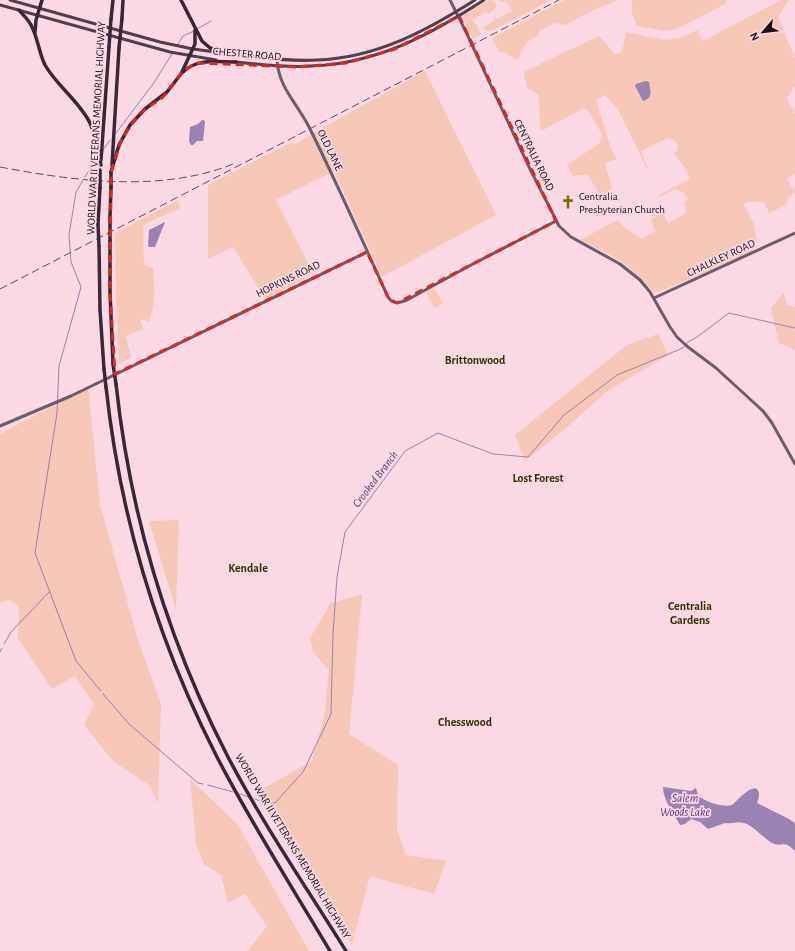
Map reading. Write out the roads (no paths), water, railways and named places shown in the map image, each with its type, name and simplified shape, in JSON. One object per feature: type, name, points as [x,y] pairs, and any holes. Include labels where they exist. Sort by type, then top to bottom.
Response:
[{"type":"highway","points":[[35,34],[39,8],[42,0]]},
{"type":"highway","name":"WORLD WAR II VETERANS MEMORIAL HIGHWAY","points":[[113,0],[100,170],[98,224],[100,310],[106,387],[118,470],[133,536],[150,596],[176,668],[198,719],[224,771],[330,951]]},
{"type":"highway","name":"WORLD WAR II VETERANS MEMORIAL HIGHWAY","points":[[123,0],[111,172],[110,299],[113,364],[126,456],[141,525],[167,614],[190,675],[216,733],[270,830],[346,951]]},
{"type":"highway","points":[[181,0],[195,30],[207,46],[229,54]]},
{"type":"highway","points":[[19,10],[30,23],[48,70],[90,123],[101,165]]},
{"type":"highway","points":[[111,172],[119,145],[130,125],[145,109],[168,92],[180,74],[196,41],[195,30]]},
{"type":"highway","points":[[180,74],[188,67],[200,62],[236,62]]},
{"type":"main road","name":"CHESTER ROAD","points":[[10,0],[160,42],[193,49],[229,54],[315,61],[366,53],[402,40],[456,12],[475,0]]},
{"type":"main road","name":"CENTRALIA ROAD","points":[[450,0],[556,221],[571,237],[611,258],[627,269],[645,286],[654,298],[670,327],[682,342],[716,368],[760,408],[772,423],[795,464]]},
{"type":"main road","name":"CHESTER ROAD","points":[[0,5],[140,44],[190,56],[277,66],[320,66],[346,63],[376,56],[408,43],[459,16],[484,0]]},
{"type":"main road","name":"OLD LANE","points":[[277,58],[278,74],[282,84],[309,128],[367,252]]},
{"type":"main road","points":[[367,252],[389,299],[392,302],[397,303],[407,300],[556,221]]},
{"type":"main road","name":"CHALKLEY ROAD","points":[[654,298],[795,233]]},
{"type":"main road","name":"HOPKINS ROAD","points":[[0,426],[58,401],[367,252]]},
{"type":"water","points":[[646,81],[649,82],[650,96],[643,101],[635,86],[636,84]]},
{"type":"water","points":[[202,120],[205,122],[203,141],[197,141],[191,145],[189,141],[190,127],[198,124]]},
{"type":"water","points":[[165,222],[155,247],[149,247],[149,230]]},
{"type":"water","name":"Salem Woods Lake","points":[[663,787],[691,791],[696,788],[698,795],[703,799],[711,803],[724,806],[732,805],[746,792],[754,788],[757,789],[759,797],[757,803],[795,823],[795,851],[788,845],[778,845],[772,843],[744,823],[725,823],[708,829],[700,822],[691,819],[685,824],[680,825],[667,802],[663,792]]},
{"type":"waterway","points":[[197,29],[211,21]]},
{"type":"waterway","points":[[178,44],[183,36],[194,31]]},
{"type":"waterway","points":[[116,133],[153,84],[172,54]]},
{"type":"waterway","points":[[103,150],[110,140]]},
{"type":"waterway","points":[[85,177],[98,156]]},
{"type":"waterway","points":[[83,180],[76,192],[69,235],[71,262],[81,287],[59,366],[57,413],[35,553],[76,661],[101,691]]},
{"type":"waterway","name":"Crooked Branch","points":[[255,799],[268,804],[275,803],[303,772],[331,714],[333,633],[337,577],[345,532],[405,451],[438,433],[493,454],[528,457],[564,415],[617,375],[683,348],[688,342],[729,313],[795,328]]},
{"type":"waterway","points":[[4,644],[11,632],[49,592]]},
{"type":"waterway","points":[[0,652],[2,648]]},
{"type":"waterway","points":[[103,694],[129,724],[198,783],[203,784]]},
{"type":"waterway","points":[[208,785],[233,792]]},
{"type":"waterway","points":[[240,794],[248,797]]},
{"type":"railway","points":[[0,289],[559,0]]},
{"type":"railway","points":[[0,167],[58,177],[117,182],[177,179],[205,173],[233,164]]},
{"type":"place","name":"Centralia Presbyterian Church","points":[[568,202]]},
{"type":"district","name":"Brittonwood","points":[[475,360]]},
{"type":"district","name":"Lost Forest","points":[[538,478]]},
{"type":"district","name":"Kendale","points":[[248,568]]},
{"type":"district","name":"Centralia Gardens","points":[[690,613]]},
{"type":"district","name":"Chesswood","points":[[465,722]]}]
